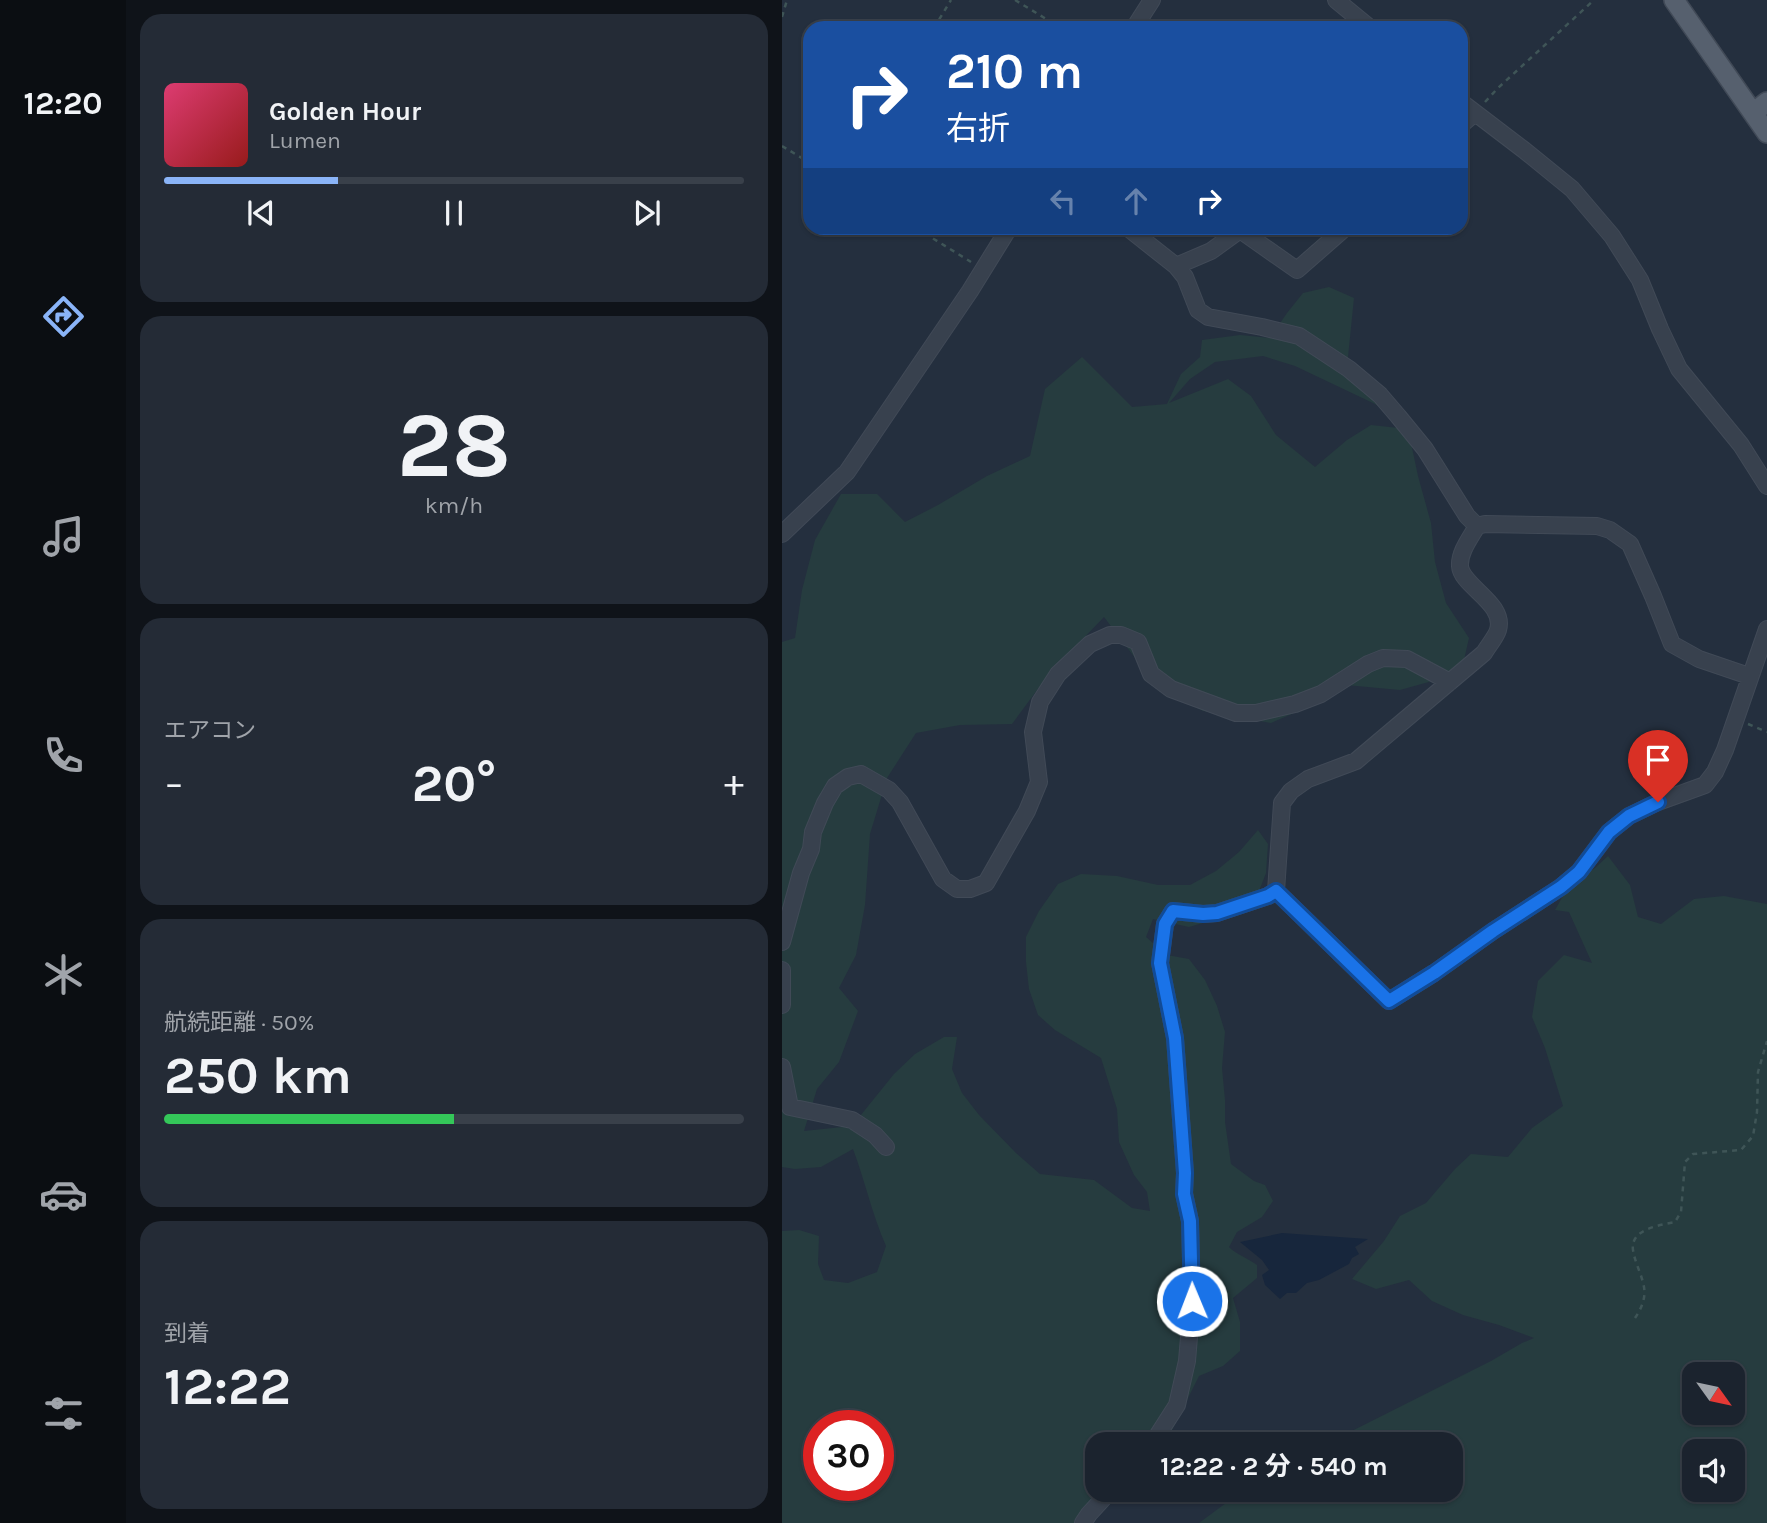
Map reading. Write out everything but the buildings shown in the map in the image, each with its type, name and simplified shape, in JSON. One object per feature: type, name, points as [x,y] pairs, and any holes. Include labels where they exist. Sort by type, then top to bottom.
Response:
[{"type":"main road","points":[[1674,0],[1760,107],[1767,133]]},
{"type":"street","points":[[1138,21],[1152,0]]},
{"type":"street","points":[[1336,0],[1362,21]]},
{"type":"street","points":[[1468,108],[1572,189],[1612,236],[1640,280],[1679,369],[1741,445],[1767,486]]},
{"type":"street","points":[[1468,119],[1475,113]]},
{"type":"street","points":[[782,534],[847,472],[1004,235]]},
{"type":"street","points":[[1137,235],[1176,266],[1185,277],[1198,310],[1208,317],[1299,336],[1349,369],[1380,395],[1425,449],[1467,516],[1477,526]]},
{"type":"street","points":[[1176,266],[1211,251],[1233,235]]},
{"type":"street","points":[[1247,235],[1297,270],[1337,235]]},
{"type":"street","points":[[1749,677],[1699,659],[1672,644],[1630,544],[1610,530],[1597,526],[1477,526],[1463,551],[1460,567],[1464,576],[1493,607],[1498,629],[1484,653],[1356,761],[1309,779],[1291,791],[1282,803],[1276,891],[1389,1001],[1561,887],[1579,872],[1609,832],[1629,816],[1705,785],[1715,772],[1725,750],[1767,629]]},
{"type":"street","points":[[782,942],[801,873],[811,849],[813,832],[835,786],[848,777],[861,774],[889,790],[900,802],[943,879],[957,889],[970,889],[986,883],[1027,811],[1039,782],[1033,732],[1040,702],[1058,674],[1090,644],[1110,635],[1121,635],[1138,642],[1151,674],[1171,689],[1236,713],[1256,713],[1295,704],[1321,694],[1368,664],[1383,658],[1407,659],[1450,682]]},
{"type":"street","points":[[1160,1432],[1177,1405],[1187,1361],[1192,1301],[1190,1221],[1184,1194],[1185,1173],[1175,1038],[1160,963],[1165,924],[1173,911],[1217,913],[1276,891]]},
{"type":"street","points":[[782,970],[782,1005]]},
{"type":"street","points":[[782,1067],[790,1107],[852,1120],[875,1135],[886,1147]]},
{"type":"street","points":[[1083,1523],[1100,1502]]},
{"type":"path","points":[[782,17],[787,0]]},
{"type":"path","points":[[938,21],[951,0]]},
{"type":"path","points":[[1015,0],[1050,21]]},
{"type":"path","points":[[1475,113],[1498,88],[1594,0]]},
{"type":"path","points":[[782,146],[803,159]]},
{"type":"path","points":[[927,235],[983,269]]},
{"type":"path","points":[[1735,719],[1767,732]]},
{"type":"path","points":[[1635,1318],[1643,1307],[1645,1289],[1632,1247],[1636,1237],[1652,1227],[1674,1223],[1681,1212],[1685,1163],[1693,1154],[1741,1150],[1753,1136],[1757,1112],[1758,1072],[1767,1041]]},
{"type":"green space","points":[[1329,287],[1354,298],[1348,357],[1351,372],[1394,417],[1375,404],[1295,366],[1263,356],[1215,362],[1190,379],[1169,403],[1228,379],[1251,396],[1276,435],[1315,467],[1347,440],[1371,425],[1408,429],[1431,523],[1435,562],[1446,603],[1469,638],[1461,673],[1400,690],[1346,685],[1319,702],[1271,723],[1203,711],[1158,688],[1104,617],[1049,674],[1012,724],[960,725],[916,733],[887,778],[870,834],[865,905],[856,955],[839,988],[858,1011],[839,1062],[817,1089],[804,1131],[852,1126],[894,1074],[915,1054],[944,1037],[957,1037],[952,1069],[962,1093],[1016,1153],[1040,1174],[1094,1180],[1132,1208],[1150,1211],[1147,1192],[1134,1175],[1119,1142],[1117,1109],[1101,1058],[1055,1030],[1038,1015],[1029,989],[1026,937],[1039,911],[1058,884],[1081,874],[1117,876],[1158,885],[1190,885],[1216,871],[1239,852],[1258,830],[1268,844],[1266,873],[1254,904],[1189,927],[1153,919],[1146,937],[1167,955],[1189,959],[1205,980],[1225,1032],[1222,1068],[1231,1164],[1254,1181],[1265,1185],[1273,1201],[1262,1217],[1237,1232],[1229,1247],[1257,1265],[1257,1278],[1233,1298],[1240,1322],[1240,1351],[1223,1366],[1199,1376],[1171,1432],[1085,1432],[1085,1502],[1111,1502],[1093,1523],[782,1523],[782,1231],[799,1230],[819,1236],[818,1264],[824,1280],[848,1283],[877,1272],[886,1246],[853,1149],[821,1167],[782,1167],[782,642],[795,638],[802,590],[815,540],[841,494],[877,494],[905,522],[987,476],[1030,456],[1045,389],[1082,357],[1132,407],[1167,404],[1181,374],[1200,357],[1202,340],[1240,335],[1270,338],[1303,293]]},
{"type":"green space","points":[[1608,856],[1630,885],[1638,917],[1661,924],[1694,899],[1724,896],[1767,904],[1767,1523],[1199,1523],[1228,1502],[1463,1502],[1463,1432],[1350,1432],[1534,1338],[1463,1315],[1432,1301],[1409,1280],[1376,1289],[1352,1279],[1384,1241],[1400,1216],[1426,1203],[1471,1154],[1508,1157],[1532,1128],[1563,1106],[1532,1017],[1538,981],[1564,955],[1592,963],[1569,912],[1555,910],[1568,887]]},
{"type":"water","points":[[1282,1233],[1368,1239],[1355,1247],[1359,1254],[1352,1258],[1349,1264],[1319,1280],[1307,1283],[1296,1293],[1287,1293],[1280,1299],[1265,1285],[1262,1275],[1269,1270],[1262,1260],[1240,1242]]},
{"type":"route","points":[[1192,1301],[1190,1221],[1184,1194],[1185,1173],[1175,1038],[1160,963],[1165,924],[1173,911],[1217,913],[1276,891],[1389,1001],[1561,887],[1579,872],[1609,832],[1629,816],[1658,802]]}]
